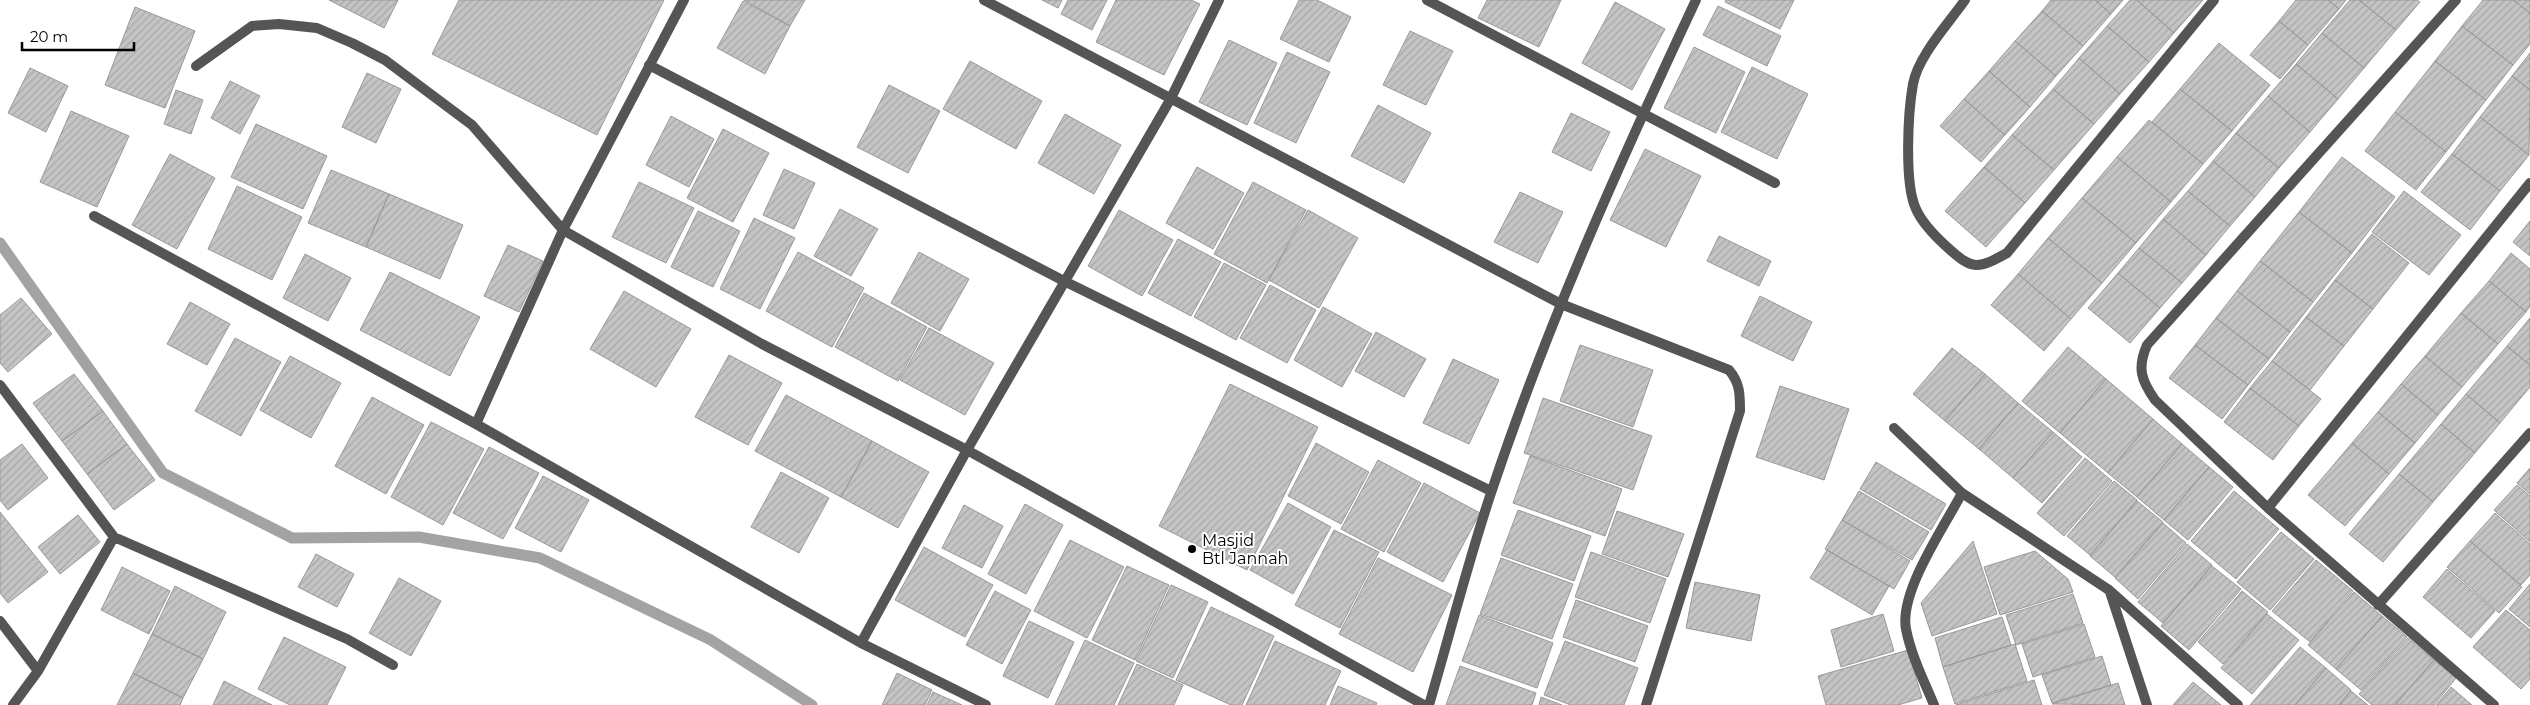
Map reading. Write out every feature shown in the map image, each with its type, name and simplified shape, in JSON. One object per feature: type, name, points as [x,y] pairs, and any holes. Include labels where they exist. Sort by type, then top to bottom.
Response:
[{"type":"street","points":[[476,424],[562,230],[684,0]]},
{"type":"street","points":[[984,0],[1170,100],[1561,304],[1729,370],[1736,378],[1740,388],[1740,410],[1646,705]]},
{"type":"street","points":[[862,643],[966,450],[1170,100],[1219,0]]},
{"type":"street","points":[[1427,0],[1775,183]]},
{"type":"street","points":[[1429,705],[1492,491],[1561,304],[1642,114],[1696,0]]},
{"type":"street","points":[[1965,0],[1919,65],[1913,83],[1908,163],[1916,209],[1936,237],[1964,263],[1976,265],[1988,263],[2007,253],[2214,0]]},
{"type":"street","points":[[2456,0],[2147,345],[2142,357],[2143,383],[2155,400],[2268,508],[2494,705]]},
{"type":"street","points":[[196,66],[252,26],[280,24],[317,28],[385,60],[472,125],[562,230],[762,344],[966,450],[1424,705]]},
{"type":"street","points":[[650,65],[1064,281],[1492,491]]},
{"type":"street","points":[[2268,508],[2530,183]]},
{"type":"street","points":[[94,216],[476,424],[862,643],[986,705]]},
{"type":"street","points":[[0,385],[114,537],[347,639],[394,665]]},
{"type":"street","points":[[1894,428],[1962,493],[2109,590],[2238,705]]},
{"type":"street","points":[[2378,605],[2530,433]]},
{"type":"street","points":[[1934,705],[1912,652],[1905,628],[1906,606],[1913,583],[1962,493]]},
{"type":"street","points":[[13,705],[38,671],[114,537]]},
{"type":"street","points":[[2109,590],[2147,705]]},
{"type":"street","points":[[0,621],[38,671]]},
{"type":"building","points":[[329,0],[398,0],[384,28]]},
{"type":"building","points":[[459,0],[664,0],[597,135],[432,54]]},
{"type":"building","points":[[744,0],[805,0],[790,26]]},
{"type":"building","points":[[1042,0],[1062,0],[1058,8]]},
{"type":"building","points":[[1068,0],[1107,0],[1092,30],[1061,14]]},
{"type":"building","points":[[1116,0],[1191,0],[1200,4],[1164,75],[1096,42]]},
{"type":"building","points":[[1299,0],[1317,0],[1351,17],[1329,62],[1280,39]]},
{"type":"building","points":[[1487,0],[1561,0],[1539,47],[1478,18]]},
{"type":"building","points":[[1726,0],[1794,0],[1780,29],[1725,2]]},
{"type":"building","points":[[2051,0],[2095,0],[2111,14],[2083,46],[2042,11]]},
{"type":"building","points":[[2095,0],[2123,0],[2111,14]]},
{"type":"building","points":[[2130,0],[2137,0],[2174,33],[2149,62],[2107,26]]},
{"type":"building","points":[[2137,0],[2203,0],[2174,33]]},
{"type":"building","points":[[2296,0],[2328,0],[2339,9],[2308,45],[2279,21]]},
{"type":"building","points":[[2328,0],[2346,0],[2339,9]]},
{"type":"building","points":[[2350,0],[2359,0],[2396,30],[2364,68],[2322,33]]},
{"type":"building","points":[[2359,0],[2417,0],[2420,2],[2396,30]]},
{"type":"building","points":[[2483,0],[2513,0],[2530,13],[2530,44],[2513,65],[2462,26]]},
{"type":"building","points":[[2513,0],[2530,0],[2530,13]]},
{"type":"building","points":[[743,1],[790,26],[765,74],[717,48]]},
{"type":"building","points":[[1615,2],[1665,29],[1632,90],[1582,63]]},
{"type":"building","points":[[1718,6],[1781,36],[1767,66],[1703,35]]},
{"type":"building","points":[[135,7],[195,31],[165,108],[105,85]]},
{"type":"building","points":[[2042,11],[2083,46],[2056,76],[2015,41]]},
{"type":"building","points":[[2279,21],[2308,45],[2280,79],[2250,55]]},
{"type":"building","points":[[2107,26],[2149,62],[2120,94],[2079,58]]},
{"type":"building","points":[[2462,26],[2513,65],[2486,100],[2435,61]]},
{"type":"building","points":[[1410,31],[1453,51],[1426,105],[1383,85]]},
{"type":"building","points":[[2322,33],[2364,68],[2338,99],[2296,64]]},
{"type":"building","points":[[1229,40],[1277,63],[1247,125],[1199,102]]},
{"type":"building","points":[[2015,41],[2056,76],[2030,107],[1989,71]]},
{"type":"building","points":[[2219,43],[2270,85],[2232,131],[2180,89]]},
{"type":"building","points":[[1694,47],[1745,72],[1716,133],[1664,108]]},
{"type":"building","points":[[1287,52],[1330,72],[1296,143],[1254,123]]},
{"type":"building","points":[[2530,53],[2530,90],[2512,76]]},
{"type":"building","points":[[2079,58],[2120,94],[2094,124],[2053,89]]},
{"type":"building","points":[[970,61],[1042,101],[1016,149],[943,109]]},
{"type":"building","points":[[2435,61],[2486,100],[2446,152],[2395,112]]},
{"type":"building","points":[[2296,64],[2338,99],[2310,132],[2268,96]]},
{"type":"building","points":[[1752,67],[1808,94],[1777,159],[1721,132]]},
{"type":"building","points":[[30,68],[68,86],[46,132],[8,113]]},
{"type":"building","points":[[1989,71],[2030,107],[2005,135],[1964,99]]},
{"type":"building","points":[[367,73],[401,89],[376,143],[342,127]]},
{"type":"building","points":[[2512,76],[2530,90],[2529,155],[2480,117]]},
{"type":"building","points":[[230,81],[260,96],[240,134],[211,118]]},
{"type":"building","points":[[889,85],[940,111],[908,173],[857,147]]},
{"type":"building","points":[[2053,89],[2094,124],[2054,170],[2012,135]]},
{"type":"building","points":[[2180,89],[2232,131],[2203,164],[2152,122]]},
{"type":"building","points":[[176,90],[203,100],[191,134],[164,124]]},
{"type":"building","points":[[2268,96],[2310,132],[2279,168],[2236,133]]},
{"type":"building","points":[[1964,99],[2005,135],[1981,162],[1940,126]]},
{"type":"building","points":[[1378,105],[1431,133],[1404,183],[1351,156]]},
{"type":"building","points":[[71,111],[129,136],[97,207],[40,182]]},
{"type":"building","points":[[2395,112],[2446,152],[2416,190],[2365,151]]},
{"type":"building","points":[[1571,113],[1610,132],[1591,171],[1552,152]]},
{"type":"building","points":[[1065,114],[1121,145],[1094,194],[1038,163]]},
{"type":"building","points":[[671,116],[714,139],[689,187],[646,165]]},
{"type":"building","points":[[2480,117],[2529,155],[2500,191],[2452,154]]},
{"type":"building","points":[[2149,120],[2203,164],[2171,202],[2117,157]]},
{"type":"building","points":[[256,124],[327,156],[303,209],[231,177]]},
{"type":"building","points":[[723,129],[769,153],[733,222],[687,198]]},
{"type":"building","points":[[2236,133],[2279,168],[2255,197],[2213,161]]},
{"type":"building","points":[[2012,135],[2054,170],[2025,203],[1984,167]]},
{"type":"building","points":[[1645,149],[1701,176],[1666,247],[1610,220]]},
{"type":"building","points":[[170,154],[215,178],[177,249],[132,225]]},
{"type":"building","points":[[2452,154],[2500,191],[2470,230],[2421,192]]},
{"type":"building","points":[[2117,157],[2171,202],[2136,243],[2082,198]]},
{"type":"building","points":[[2342,157],[2395,197],[2352,253],[2299,212]]},
{"type":"building","points":[[2213,161],[2255,197],[2230,226],[2188,191]]},
{"type":"building","points":[[1197,167],[1244,193],[1213,249],[1166,223]]},
{"type":"building","points":[[1984,167],[2025,203],[1986,247],[1945,211]]},
{"type":"building","points":[[784,169],[815,183],[794,229],[763,215]]},
{"type":"building","points":[[331,170],[389,194],[366,247],[308,223]]},
{"type":"building","points":[[639,182],[694,208],[666,263],[612,237]]},
{"type":"building","points":[[1253,182],[1306,210],[1267,283],[1214,254]]},
{"type":"building","points":[[237,186],[302,217],[272,280],[208,249]]},
{"type":"building","points":[[2188,191],[2230,226],[2206,255],[2163,219]]},
{"type":"building","points":[[2404,191],[2461,235],[2429,275],[2372,232]]},
{"type":"building","points":[[1520,192],[1563,212],[1538,263],[1494,242]]},
{"type":"building","points":[[389,194],[463,225],[440,279],[366,247]]},
{"type":"building","points":[[2082,198],[2136,243],[2102,283],[2048,238]]},
{"type":"building","points":[[840,209],[878,229],[851,276],[814,256]]},
{"type":"building","points":[[1119,210],[1173,240],[1142,296],[1088,266]]},
{"type":"building","points":[[1308,210],[1358,238],[1319,308],[1269,280]]},
{"type":"building","points":[[698,211],[740,231],[713,287],[671,267]]},
{"type":"building","points":[[2299,212],[2352,253],[2313,302],[2260,261]]},
{"type":"building","points":[[754,218],[795,238],[760,309],[720,289]]},
{"type":"building","points":[[2163,219],[2206,255],[2182,283],[2139,248]]},
{"type":"building","points":[[2530,221],[2530,256],[2513,242]]},
{"type":"building","points":[[2372,234],[2409,263],[2373,309],[2335,280]]},
{"type":"building","points":[[1719,236],[1771,261],[1759,286],[1707,261]]},
{"type":"building","points":[[2048,238],[2102,283],[2071,319],[2018,274]]},
{"type":"building","points":[[1178,239],[1221,262],[1191,316],[1148,293]]},
{"type":"building","points":[[508,245],[543,261],[519,312],[484,296]]},
{"type":"building","points":[[2139,248],[2182,283],[2160,308],[2118,273]]},
{"type":"building","points":[[798,252],[864,288],[832,347],[766,311]]},
{"type":"building","points":[[919,252],[969,279],[940,331],[891,303]]},
{"type":"building","points":[[2511,253],[2530,269],[2530,306],[2526,312],[2489,281]]},
{"type":"building","points":[[305,254],[351,278],[328,321],[283,298]]},
{"type":"building","points":[[2260,261],[2313,302],[2290,332],[2237,291]]},
{"type":"building","points":[[1224,263],[1266,285],[1236,340],[1194,317]]},
{"type":"building","points":[[390,272],[480,317],[450,376],[360,330]]},
{"type":"building","points":[[2118,273],[2160,308],[2130,343],[2088,308]]},
{"type":"building","points":[[2018,274],[2071,319],[2044,351],[1991,305]]},
{"type":"building","points":[[2335,280],[2373,309],[2344,346],[2306,317]]},
{"type":"building","points":[[2489,281],[2526,312],[2498,344],[2461,313]]},
{"type":"building","points":[[1270,285],[1316,310],[1287,363],[1240,338]]},
{"type":"building","points":[[624,291],[691,329],[656,387],[590,349]]},
{"type":"building","points":[[2237,291],[2290,332],[2269,359],[2216,318]]},
{"type":"building","points":[[864,293],[927,327],[898,381],[835,347]]},
{"type":"building","points":[[1760,296],[1812,322],[1793,361],[1741,336]]},
{"type":"building","points":[[21,298],[52,334],[8,372],[0,363],[0,315]]},
{"type":"building","points":[[190,302],[230,324],[207,365],[167,344]]},
{"type":"building","points":[[1323,307],[1372,334],[1342,387],[1294,360]]},
{"type":"building","points":[[2461,313],[2498,344],[2462,387],[2425,356]]},
{"type":"building","points":[[2306,317],[2344,346],[2310,390],[2272,361]]},
{"type":"building","points":[[2216,318],[2269,359],[2248,385],[2195,345]]},
{"type":"building","points":[[2530,318],[2530,365],[2507,346]]},
{"type":"building","points":[[929,328],[994,363],[965,415],[900,380]]},
{"type":"building","points":[[1376,332],[1426,359],[1404,397],[1355,371]]},
{"type":"building","points":[[235,338],[281,362],[241,436],[195,411]]},
{"type":"building","points":[[1580,345],[1653,370],[1633,427],[1560,401]]},
{"type":"building","points":[[2195,345],[2248,385],[2222,419],[2169,378]]},
{"type":"building","points":[[2507,346],[2530,365],[2530,387],[2500,423],[2466,394]]},
{"type":"building","points":[[2068,347],[2106,379],[2060,433],[2022,401]]},
{"type":"building","points":[[1952,348],[1985,374],[1945,421],[1913,394]]},
{"type":"building","points":[[729,355],[782,383],[748,445],[695,417]]},
{"type":"building","points":[[290,356],[341,383],[311,438],[260,410]]},
{"type":"building","points":[[2425,356],[2462,387],[2438,415],[2401,384]]},
{"type":"building","points":[[1453,359],[1499,380],[1469,444],[1423,423]]},
{"type":"building","points":[[2272,361],[2321,399],[2299,426],[2250,388]]},
{"type":"building","points":[[74,374],[103,411],[62,441],[33,403]]},
{"type":"building","points":[[1985,374],[2018,403],[1979,449],[1945,421]]},
{"type":"building","points":[[2106,379],[2153,419],[2108,473],[2060,433]]},
{"type":"building","points":[[1230,384],[1318,427],[1247,570],[1159,526]]},
{"type":"building","points":[[2401,384],[2438,415],[2415,443],[2378,412]]},
{"type":"building","points":[[1780,386],[1849,409],[1824,480],[1756,457]]},
{"type":"building","points":[[2250,388],[2299,426],[2273,460],[2224,422]]},
{"type":"building","points":[[2466,394],[2500,423],[2475,453],[2441,424]]},
{"type":"building","points":[[786,395],[872,441],[841,497],[755,451]]},
{"type":"building","points":[[372,397],[424,425],[386,494],[335,466]]},
{"type":"building","points":[[1543,398],[1652,436],[1633,490],[1524,453]]},
{"type":"building","points":[[2018,403],[2053,432],[2013,478],[1979,449]]},
{"type":"building","points":[[103,411],[127,444],[87,474],[62,441]]},
{"type":"building","points":[[2378,412],[2415,443],[2389,474],[2352,443]]},
{"type":"building","points":[[2153,419],[2182,444],[2137,497],[2108,473]]},
{"type":"building","points":[[431,422],[484,449],[443,525],[391,497]]},
{"type":"building","points":[[2441,424],[2475,453],[2433,502],[2399,474]]},
{"type":"building","points":[[2053,432],[2082,457],[2042,503],[2013,478]]},
{"type":"building","points":[[872,441],[929,472],[898,528],[841,497]]},
{"type":"building","points":[[1316,443],[1369,472],[1341,524],[1288,496]]},
{"type":"building","points":[[2352,443],[2389,474],[2345,526],[2308,495]]},
{"type":"building","points":[[22,444],[48,478],[8,510],[0,500],[0,460]]},
{"type":"building","points":[[127,444],[155,480],[114,510],[87,474]]},
{"type":"building","points":[[2182,444],[2209,467],[2164,520],[2137,497]]},
{"type":"building","points":[[489,447],[539,473],[503,539],[453,513]]},
{"type":"building","points":[[1530,456],[1622,489],[1605,536],[1513,503]]},
{"type":"building","points":[[2085,458],[2112,481],[2064,536],[2037,513]]},
{"type":"building","points":[[1378,460],[1421,483],[1384,552],[1341,529]]},
{"type":"building","points":[[1876,462],[1946,504],[1931,530],[1860,489]]},
{"type":"building","points":[[2209,467],[2233,487],[2188,540],[2164,520]]},
{"type":"building","points":[[2530,468],[2530,494],[2517,483]]},
{"type":"building","points":[[781,472],[829,498],[799,553],[751,527]]},
{"type":"building","points":[[2399,474],[2433,502],[2383,562],[2349,534]]},
{"type":"building","points":[[543,476],[589,500],[561,552],[515,528]]},
{"type":"building","points":[[2114,481],[2137,500],[2090,555],[2067,536]]},
{"type":"building","points":[[1424,483],[1480,513],[1443,582],[1387,552]]},
{"type":"building","points":[[2517,485],[2530,496],[2530,542],[2494,510]]},
{"type":"building","points":[[1859,491],[1929,532],[1912,560],[1842,520]]},
{"type":"building","points":[[2234,491],[2279,529],[2236,579],[2191,541]]},
{"type":"building","points":[[2137,501],[2163,522],[2115,577],[2090,556]]},
{"type":"building","points":[[1288,503],[1331,527],[1293,594],[1250,570]]},
{"type":"building","points":[[1025,504],[1063,525],[1026,594],[988,574]]},
{"type":"building","points":[[964,505],[1003,526],[982,568],[942,548]]},
{"type":"building","points":[[1518,510],[1591,536],[1574,581],[1501,555]]},
{"type":"building","points":[[1617,511],[1684,534],[1668,577],[1602,554]]},
{"type":"building","points":[[0,512],[48,572],[8,603],[0,593]]},
{"type":"building","points":[[2495,513],[2530,544],[2530,575],[2521,585],[2470,541]]},
{"type":"building","points":[[78,515],[100,542],[60,574],[38,547]]},
{"type":"building","points":[[1842,520],[1910,561],[1894,589],[1825,549]]},
{"type":"building","points":[[2163,523],[2186,543],[2138,599],[2115,578]]},
{"type":"building","points":[[1334,530],[1379,552],[1340,628],[1295,605]]},
{"type":"building","points":[[2281,532],[2314,559],[2270,610],[2237,582]]},
{"type":"building","points":[[1070,540],[1124,567],[1087,638],[1034,611]]},
{"type":"building","points":[[1973,541],[1997,614],[1932,636],[1921,603]]},
{"type":"building","points":[[2470,541],[2522,587],[2499,613],[2447,567]]},
{"type":"building","points":[[2187,544],[2212,565],[2163,623],[2138,602]]},
{"type":"building","points":[[924,547],[993,585],[965,637],[895,600]]},
{"type":"building","points":[[1827,550],[1889,586],[1872,615],[1810,578]]},
{"type":"building","points":[[2035,551],[2068,579],[2073,592],[2000,615],[1984,567]]},
{"type":"building","points":[[1591,552],[1666,579],[1650,623],[1575,597]]},
{"type":"building","points":[[316,554],[354,574],[337,607],[298,587]]},
{"type":"building","points":[[1378,558],[1452,595],[1413,672],[1339,634]]},
{"type":"building","points":[[1501,558],[1573,584],[1552,639],[1480,614]]},
{"type":"building","points":[[2316,560],[2353,591],[2310,642],[2272,611]]},
{"type":"building","points":[[1127,566],[1169,585],[1135,660],[1092,640]]},
{"type":"building","points":[[2212,566],[2241,589],[2189,650],[2161,626]]},
{"type":"building","points":[[122,567],[170,591],[149,634],[101,610]]},
{"type":"building","points":[[2447,569],[2495,611],[2471,638],[2423,597]]},
{"type":"building","points":[[399,578],[441,601],[411,656],[369,633]]},
{"type":"building","points":[[1695,582],[1760,595],[1751,641],[1686,628]]},
{"type":"building","points":[[2530,584],[2530,627],[2509,609]]},
{"type":"building","points":[[1171,585],[1208,602],[1173,678],[1136,661]]},
{"type":"building","points":[[175,586],[226,612],[203,659],[152,634]]},
{"type":"building","points":[[995,591],[1031,610],[1002,664],[966,645]]},
{"type":"building","points":[[2242,591],[2268,612],[2223,664],[2198,642]]},
{"type":"building","points":[[2354,592],[2382,616],[2336,669],[2308,645]]},
{"type":"building","points":[[2073,594],[2083,623],[2016,645],[2006,615]]},
{"type":"building","points":[[1576,600],[1648,626],[1635,662],[1563,637]]},
{"type":"building","points":[[1211,607],[1274,636],[1242,705],[1231,705],[1176,680]]},
{"type":"building","points":[[2506,610],[2530,630],[2530,679],[2521,689],[2473,647]]},
{"type":"building","points":[[1883,614],[1894,651],[1841,667],[1831,630]]},
{"type":"building","points":[[2267,614],[2299,640],[2252,694],[2221,668]]},
{"type":"building","points":[[1479,615],[1553,643],[1537,688],[1462,661]]},
{"type":"building","points":[[2382,616],[2407,637],[2361,690],[2336,669]]},
{"type":"building","points":[[2002,617],[2011,645],[1943,667],[1935,638]]},
{"type":"building","points":[[1029,621],[1074,642],[1048,698],[1003,676]]},
{"type":"building","points":[[2084,624],[2095,657],[2033,677],[2022,644]]},
{"type":"building","points":[[152,634],[203,659],[183,698],[133,673]]},
{"type":"building","points":[[284,637],[346,667],[327,705],[290,705],[258,689]]},
{"type":"building","points":[[2408,638],[2434,660],[2395,705],[2372,705],[2359,694]]},
{"type":"building","points":[[1085,640],[1134,663],[1114,705],[1055,705]]},
{"type":"building","points":[[1275,641],[1341,671],[1325,705],[1246,705]]},
{"type":"building","points":[[1565,641],[1638,668],[1624,705],[1571,705],[1544,695]]},
{"type":"building","points":[[2015,644],[2027,681],[1955,704],[1943,667]]},
{"type":"building","points":[[2300,647],[2326,668],[2295,705],[2250,705]]},
{"type":"building","points":[[1908,650],[1922,698],[1898,705],[1826,705],[1818,676]]},
{"type":"building","points":[[2102,656],[2111,685],[2052,703],[2042,675]]},
{"type":"building","points":[[2434,660],[2456,678],[2434,705],[2395,705]]},
{"type":"building","points":[[1137,664],[1183,685],[1174,705],[1118,705]]},
{"type":"building","points":[[1460,666],[1536,693],[1532,705],[1446,705]]},
{"type":"building","points":[[2326,668],[2351,690],[2339,705],[2295,705]]},
{"type":"building","points":[[133,673],[183,698],[180,705],[117,705]]},
{"type":"building","points":[[897,673],[932,690],[925,705],[882,705]]},
{"type":"building","points":[[2034,680],[2042,705],[1956,705]]},
{"type":"building","points":[[224,681],[272,705],[213,705]]},
{"type":"building","points":[[2193,682],[2221,705],[2173,705]]},
{"type":"building","points":[[2118,683],[2125,705],[2052,704]]},
{"type":"building","points":[[1338,686],[1377,703],[1376,705],[1330,705]]},
{"type":"building","points":[[2451,687],[2472,705],[2436,705]]},
{"type":"building","points":[[2351,691],[2368,705],[2339,705]]},
{"type":"building","points":[[933,692],[962,705],[927,705]]},
{"type":"building","points":[[1541,697],[1562,705],[1539,705]]},
{"type":"waterway","points":[[0,243],[163,473],[292,538],[419,537],[540,558],[711,640],[812,705]]},
{"type":"place","name":"Masjid Btl Jannah","points":[[1192,549]]}]
